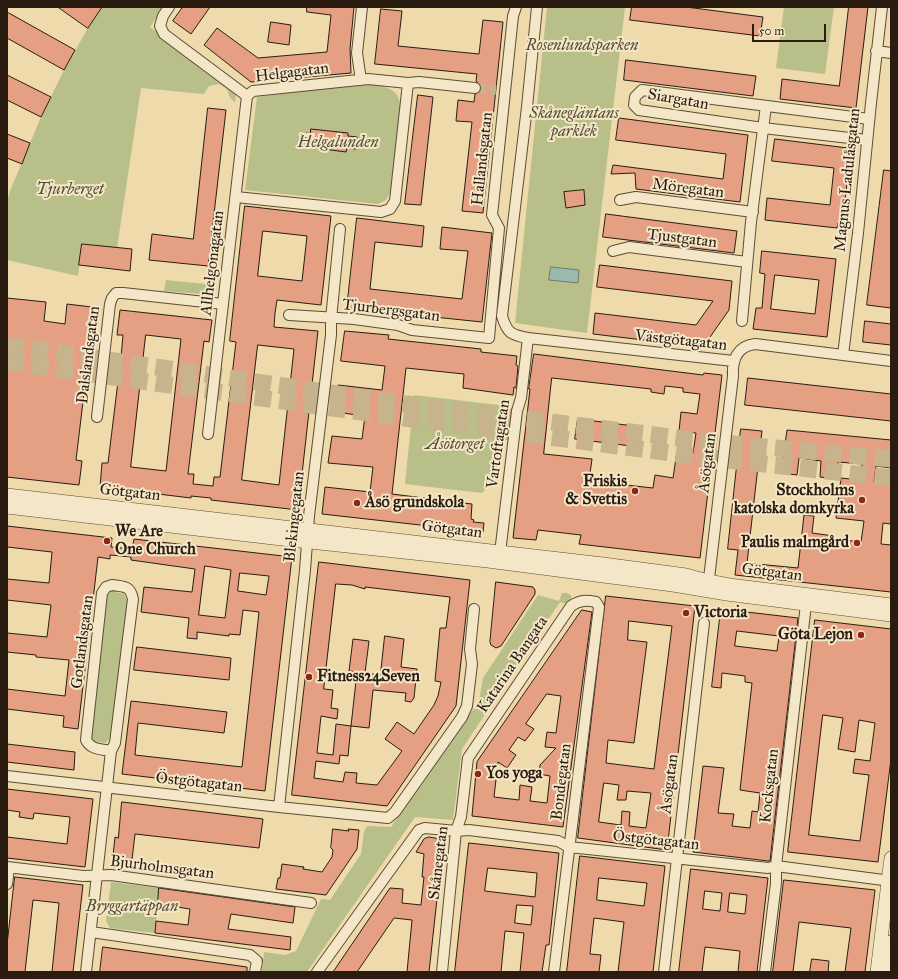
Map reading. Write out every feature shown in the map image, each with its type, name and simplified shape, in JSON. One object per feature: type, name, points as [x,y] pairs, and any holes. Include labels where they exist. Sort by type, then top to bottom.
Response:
[{"type":"street","name":"Helgagatan","points":[[170,7],[163,16],[160,26],[164,34],[247,96],[253,91],[368,79],[408,83],[419,82],[476,88]]},
{"type":"street","points":[[361,80],[357,54],[362,7]]},
{"type":"street","name":"Hallandsgatan","points":[[489,338],[499,228],[492,215],[501,91],[513,16],[516,7]]},
{"type":"street","name":"Västgötagatan","points":[[536,7],[527,106],[502,316],[505,326],[513,335],[528,338],[733,361],[739,351],[749,344],[891,361]]},
{"type":"street","name":"Magnus Ladulåsgatan","points":[[843,355],[858,233],[876,51],[882,7]]},
{"type":"street","points":[[876,51],[891,53]]},
{"type":"street","points":[[236,197],[381,212],[390,208],[395,201],[408,83]]},
{"type":"street","name":"Siargatan","points":[[867,140],[763,128],[640,110],[634,105],[635,97],[642,90],[869,119]]},
{"type":"street","name":"Allhelgonagatan","points":[[208,434],[247,96]]},
{"type":"street","points":[[742,320],[752,212],[766,106]]},
{"type":"street","name":"Möregatan","points":[[620,200],[636,197],[752,212]]},
{"type":"street","name":"Blekingegatan","points":[[279,807],[330,339],[340,229]]},
{"type":"street","name":"Tjustgatan","points":[[613,252],[629,247],[747,262]]},
{"type":"street","name":"Dalslandsgatan","points":[[97,417],[110,304],[116,293],[223,304]]},
{"type":"street","name":"Tjurbergsgatan","points":[[289,315],[347,319],[398,325],[412,330],[489,338]]},
{"type":"street","name":"Vartoftagatan","points":[[500,553],[517,411],[521,398],[528,338]]},
{"type":"street","name":"Åsögatan","points":[[708,586],[733,376],[733,361]]},
{"type":"street","name":"Götgatan","points":[[7,495],[650,582],[708,586],[891,605]]},
{"type":"street","name":"Götgatan","points":[[7,506],[308,536],[500,553],[686,575],[708,586],[806,604],[891,615]]},
{"type":"street","name":"Gotlandsgatan","points":[[86,972],[111,751],[115,743],[133,599],[131,591],[127,587],[112,585],[106,587],[102,593],[86,740],[88,745],[93,748],[111,751]]},
{"type":"street","name":"Katarina Bangata","points":[[468,758],[571,606],[579,601],[591,601]]},
{"type":"street","name":"Bondegatan","points":[[554,972],[599,608],[596,602],[591,601]]},
{"type":"street","name":"Kocksgatan","points":[[765,972],[806,604]]},
{"type":"street","name":"Katarina Bangata","points":[[388,818],[395,812],[462,717],[467,706],[472,669],[470,649],[474,609]]},
{"type":"street","name":"Åsögatan","points":[[664,972],[704,623]]},
{"type":"street","name":"Skånegatan","points":[[442,972],[456,831],[461,817],[468,758]]},
{"type":"street","name":"Östgötagatan","points":[[7,776],[388,818]]},
{"type":"street","name":"Östgötagatan","points":[[317,972],[419,830],[424,828],[456,831],[469,830],[558,841],[569,847],[768,868],[776,866],[890,881]]},
{"type":"street","points":[[877,972],[890,881],[891,858]]},
{"type":"street","points":[[7,884],[8,868]]},
{"type":"street","name":"Bjurholmsgatan","points":[[8,868],[83,876],[117,876],[311,903]]},
{"type":"street","points":[[91,932],[250,955],[257,961],[255,972]]},
{"type":"street","points":[[887,972],[891,942]]},
{"type":"green space","name":"Tjurberget","points":[[101,7],[164,7],[150,27],[236,92],[235,103],[229,96],[227,89],[219,84],[209,86],[204,94],[141,88],[117,248],[82,244],[78,276],[7,260],[7,201],[41,117],[64,70]]},
{"type":"green space","name":"Rosenlundsparken","points":[[547,7],[625,7],[587,333],[515,323]]},
{"type":"green space","points":[[784,7],[834,7],[825,74],[776,68]]},
{"type":"green space","name":"Helgalunden","points":[[351,85],[385,87],[396,94],[399,99],[400,109],[392,190],[386,200],[378,204],[245,190],[257,97]]},
{"type":"green space","points":[[166,280],[215,285],[214,295],[164,291]]},
{"type":"green space","name":"Åsötorget","points":[[414,395],[499,405],[507,414],[498,477],[482,493],[405,484]]},
{"type":"green space","points":[[111,591],[124,594],[128,601],[111,737],[105,743],[92,741],[89,734],[105,598]]},
{"type":"green space","points":[[562,593],[571,595],[571,600],[567,604],[560,602],[462,749],[453,820],[415,817],[307,972],[262,972],[264,952],[285,955],[296,951],[321,899],[330,900],[361,854],[364,832],[367,826],[391,827],[479,701],[483,678],[538,595],[559,601]]},
{"type":"green space","name":"Bryggartäppan","points":[[111,882],[159,888],[155,933],[110,928],[106,921]]},
{"type":"shaded area","points":[[551,267],[579,270],[578,283],[549,280]]},
{"type":"building","points":[[58,7],[102,7],[88,28]]},
{"type":"building","points":[[183,7],[210,7],[191,34],[173,21]]},
{"type":"building","points":[[307,7],[354,7],[350,49],[351,73],[251,82],[204,45],[217,28],[258,58],[327,52],[331,15],[307,12]]},
{"type":"building","points":[[632,7],[686,7],[763,17],[760,36],[630,20]]},
{"type":"building","points":[[849,7],[868,7],[856,108],[780,99],[782,79],[839,86]]},
{"type":"building","points":[[381,9],[402,11],[398,46],[479,54],[483,20],[503,22],[483,213],[462,211],[472,122],[456,121],[458,100],[474,102],[475,94],[480,91],[481,86],[476,81],[477,74],[375,64]]},
{"type":"building","points":[[7,12],[75,50],[64,70],[7,38]]},
{"type":"building","points":[[271,22],[291,25],[289,45],[268,42]]},
{"type":"building","points":[[626,60],[756,76],[753,96],[624,80]]},
{"type":"building","points":[[7,75],[51,97],[41,117],[7,100]]},
{"type":"building","points":[[418,95],[433,97],[421,205],[405,204]]},
{"type":"building","points":[[208,108],[226,110],[210,249],[213,255],[209,257],[208,266],[149,260],[152,234],[193,239]]},
{"type":"building","points":[[619,118],[748,135],[740,202],[636,189],[635,173],[611,174],[613,165],[723,179],[726,154],[616,140]]},
{"type":"building","points":[[311,129],[348,133],[348,136],[357,137],[356,149],[347,148],[346,152],[309,147],[310,143],[305,142],[306,133],[310,134]]},
{"type":"building","points":[[7,134],[30,143],[22,164],[7,158]]},
{"type":"building","points":[[775,139],[848,148],[851,151],[842,224],[838,223],[837,228],[765,220],[767,198],[830,205],[834,168],[772,161]]},
{"type":"building","points":[[884,170],[891,171],[891,308],[867,305]]},
{"type":"building","points":[[584,190],[585,205],[566,208],[564,192]]},
{"type":"building","points":[[245,206],[331,216],[321,305],[277,300],[275,313],[274,327],[318,331],[298,510],[211,500],[211,498],[191,496],[191,498],[100,487],[102,463],[108,463],[121,357],[123,335],[117,335],[120,310],[212,320],[209,342],[204,341],[188,474],[194,474],[193,484],[213,486],[214,477],[220,477],[236,342],[230,341]],"holes":[[[263,231],[307,236],[302,281],[258,276]],[[146,335],[181,339],[166,471],[131,467]],[[258,345],[294,349],[279,485],[242,480]]]},
{"type":"building","points":[[606,214],[737,231],[734,253],[603,237]]},
{"type":"building","points":[[357,218],[424,226],[422,247],[375,242],[370,289],[462,299],[468,251],[440,249],[442,227],[492,233],[482,322],[347,308]]},
{"type":"building","points":[[82,244],[132,249],[130,271],[79,265]]},
{"type":"building","points":[[762,251],[836,259],[827,337],[753,329],[756,308],[762,308],[765,274],[760,273]],"holes":[[[775,275],[819,280],[815,314],[771,309]]]},
{"type":"building","points":[[600,265],[732,281],[729,310],[703,347],[593,334],[595,313],[696,325],[713,301],[597,287]]},
{"type":"building","points":[[7,298],[46,302],[44,321],[65,324],[67,304],[100,308],[97,328],[92,328],[90,344],[95,344],[90,386],[85,385],[76,460],[82,461],[79,485],[7,477]]},
{"type":"building","points":[[865,321],[891,324],[891,345],[863,342]]},
{"type":"building","points":[[345,331],[389,335],[388,339],[481,349],[481,352],[517,356],[516,365],[518,366],[516,388],[514,387],[513,395],[463,388],[464,374],[406,368],[392,494],[472,504],[471,519],[474,520],[473,522],[484,523],[483,532],[322,514],[325,487],[370,492],[373,467],[328,463],[332,436],[362,439],[365,416],[335,412],[338,385],[382,390],[385,366],[341,361]]},
{"type":"building","points":[[534,354],[703,375],[704,373],[722,375],[700,558],[579,544],[581,535],[538,530],[536,540],[513,538]],"holes":[[[552,378],[651,389],[651,392],[664,394],[665,386],[683,388],[683,392],[700,394],[697,414],[681,412],[679,431],[696,433],[693,453],[677,451],[673,478],[655,475],[653,488],[589,481],[592,459],[544,454]]]},
{"type":"building","points":[[748,378],[891,394],[891,421],[745,405]]},
{"type":"building","points":[[578,419],[642,427],[639,447],[575,439]]},
{"type":"building","points":[[741,429],[762,431],[747,563],[798,568],[804,515],[814,516],[812,533],[834,536],[834,539],[861,542],[864,521],[836,518],[841,478],[860,480],[862,464],[838,462],[837,479],[820,477],[821,461],[799,458],[797,475],[781,473],[787,430],[891,440],[891,468],[876,466],[874,482],[891,484],[891,524],[883,523],[881,544],[891,545],[891,592],[735,575],[738,550],[728,549]]},
{"type":"building","points":[[7,526],[112,538],[111,547],[132,549],[134,539],[292,557],[265,791],[122,774],[131,701],[227,712],[224,733],[138,723],[135,755],[242,767],[259,612],[243,610],[240,635],[229,634],[229,636],[197,632],[197,639],[187,638],[189,618],[141,612],[144,587],[192,592],[195,569],[131,560],[131,557],[110,555],[110,559],[98,557],[78,729],[63,727],[64,716],[7,709],[7,689],[65,696],[69,660],[36,657],[36,655],[7,652],[7,633],[47,637],[51,605],[7,600],[7,579],[49,583],[52,552],[7,547]],"holes":[[[205,566],[231,570],[225,618],[199,615]],[[240,573],[269,576],[266,595],[238,591]]]},
{"type":"building","points":[[319,562],[470,580],[456,706],[387,806],[292,795]],"holes":[[[336,584],[352,585],[365,589],[365,587],[450,597],[446,628],[440,628],[435,681],[441,682],[438,696],[434,705],[414,734],[397,722],[385,739],[402,751],[377,785],[356,783],[357,773],[345,772],[343,782],[314,778],[316,761],[339,764],[340,755],[348,756],[351,726],[336,724],[333,755],[317,753],[321,716],[337,719],[338,709],[331,708],[333,690],[324,689]]]},
{"type":"building","points":[[496,582],[533,587],[535,594],[501,646],[496,648],[491,645],[490,642]]},
{"type":"building","points":[[606,596],[695,606],[667,850],[578,838]],"holes":[[[629,621],[672,626],[654,769],[606,763],[608,740],[634,743],[647,642],[628,640]],[[604,783],[619,785],[617,800],[626,800],[627,791],[651,793],[646,828],[629,826],[630,812],[622,811],[621,825],[599,822]]]},
{"type":"building","points":[[721,609],[798,618],[770,861],[693,852],[703,766],[724,768],[718,813],[734,814],[732,826],[750,828],[752,811],[758,812],[760,793],[740,790],[752,683],[745,682],[745,676],[722,673],[721,688],[712,687]],"holes":[[[737,631],[779,636],[777,651],[735,646]]]},
{"type":"building","points":[[582,610],[592,612],[563,827],[472,816],[477,762]],"holes":[[[547,694],[561,696],[556,733],[547,732],[545,747],[556,748],[540,765],[539,774],[550,776],[547,803],[530,801],[532,787],[520,785],[519,800],[494,797],[498,762],[507,768],[516,755],[509,750],[518,737],[525,741],[534,729],[526,724]]]},
{"type":"building","points":[[815,620],[891,629],[891,759],[878,862],[788,852]],"holes":[[[823,715],[843,718],[838,749],[855,752],[859,720],[875,723],[870,761],[855,759],[853,773],[869,775],[860,841],[809,835]]]},
{"type":"building","points":[[385,636],[404,639],[401,667],[417,669],[414,698],[411,702],[405,701],[406,693],[373,690],[369,728],[351,726],[357,672],[349,671],[353,639],[369,641],[365,673],[380,675]]},
{"type":"building","points":[[137,647],[231,658],[229,680],[134,670]]},
{"type":"building","points":[[7,744],[75,752],[74,770],[7,762]]},
{"type":"building","points":[[7,789],[93,799],[85,867],[7,858],[7,837],[67,844],[70,817],[34,813],[33,819],[19,817],[20,812],[7,810]]},
{"type":"building","points":[[122,802],[263,819],[259,848],[135,834],[131,868],[112,865],[115,837],[118,838]]},
{"type":"building","points":[[333,829],[349,831],[348,829],[359,830],[357,849],[326,895],[276,889],[278,878],[280,878],[282,864],[304,867],[303,869],[322,872],[332,857],[333,850],[331,848]]},
{"type":"building","points":[[429,837],[440,839],[443,844],[429,972],[407,972],[412,920],[394,918],[357,972],[333,972],[390,888],[403,889],[402,903],[421,905],[424,877],[422,877],[424,854],[416,852],[424,839]]},
{"type":"building","points":[[469,843],[559,853],[549,945],[546,945],[542,972],[520,972],[524,933],[505,931],[501,972],[455,972]],"holes":[[[488,868],[537,873],[535,897],[485,891]],[[517,905],[533,906],[531,925],[515,923]]]},
{"type":"building","points":[[580,856],[665,866],[653,972],[618,972],[624,922],[594,918],[590,954],[601,955],[599,972],[567,972]],"holes":[[[599,878],[647,883],[644,906],[597,900]]]},
{"type":"building","points":[[691,869],[768,878],[757,972],[738,972],[740,951],[705,947],[702,972],[679,972]],"holes":[[[705,891],[722,893],[720,911],[703,909]],[[730,893],[747,895],[745,914],[728,912]]]},
{"type":"building","points":[[15,877],[83,885],[73,972],[52,972],[59,903],[33,900],[25,972],[7,972],[7,945]]},
{"type":"building","points":[[784,880],[875,890],[865,972],[845,972],[851,928],[799,922],[793,972],[773,972]]},
{"type":"building","points":[[159,888],[295,907],[293,923],[231,914],[228,929],[291,937],[290,950],[155,933],[156,921],[188,925],[190,909],[158,904]]},
{"type":"building","points":[[103,947],[247,967],[247,972],[100,972]]},
{"type":"building","points":[[812,959],[829,961],[828,972],[810,972]]},
{"type":"tunnel","points":[[475,88],[496,90]]},
{"type":"tunnel","points":[[7,345],[399,403],[703,441],[891,459]]},
{"type":"tunnel","points":[[7,362],[396,417],[701,457],[891,478]]},
{"type":"place","name":"Friskis & Svettis","points":[[635,491]]},
{"type":"place","name":"Stockholms katolska domkyrka","points":[[862,500]]},
{"type":"place","name":"Åsö grundskola","points":[[357,503]]},
{"type":"place","name":"We Are One Church","points":[[107,541]]},
{"type":"place","name":"Paulis malmgård","points":[[857,543]]},
{"type":"place","name":"Victoria","points":[[686,613]]},
{"type":"place","name":"Göta Lejon","points":[[861,635]]},
{"type":"place","name":"Fitness24Seven","points":[[309,677]]},
{"type":"place","name":"Yos yoga","points":[[478,774]]},
{"type":"park label","name":"Skånegläntans parklek","points":[[574,123]]}]
